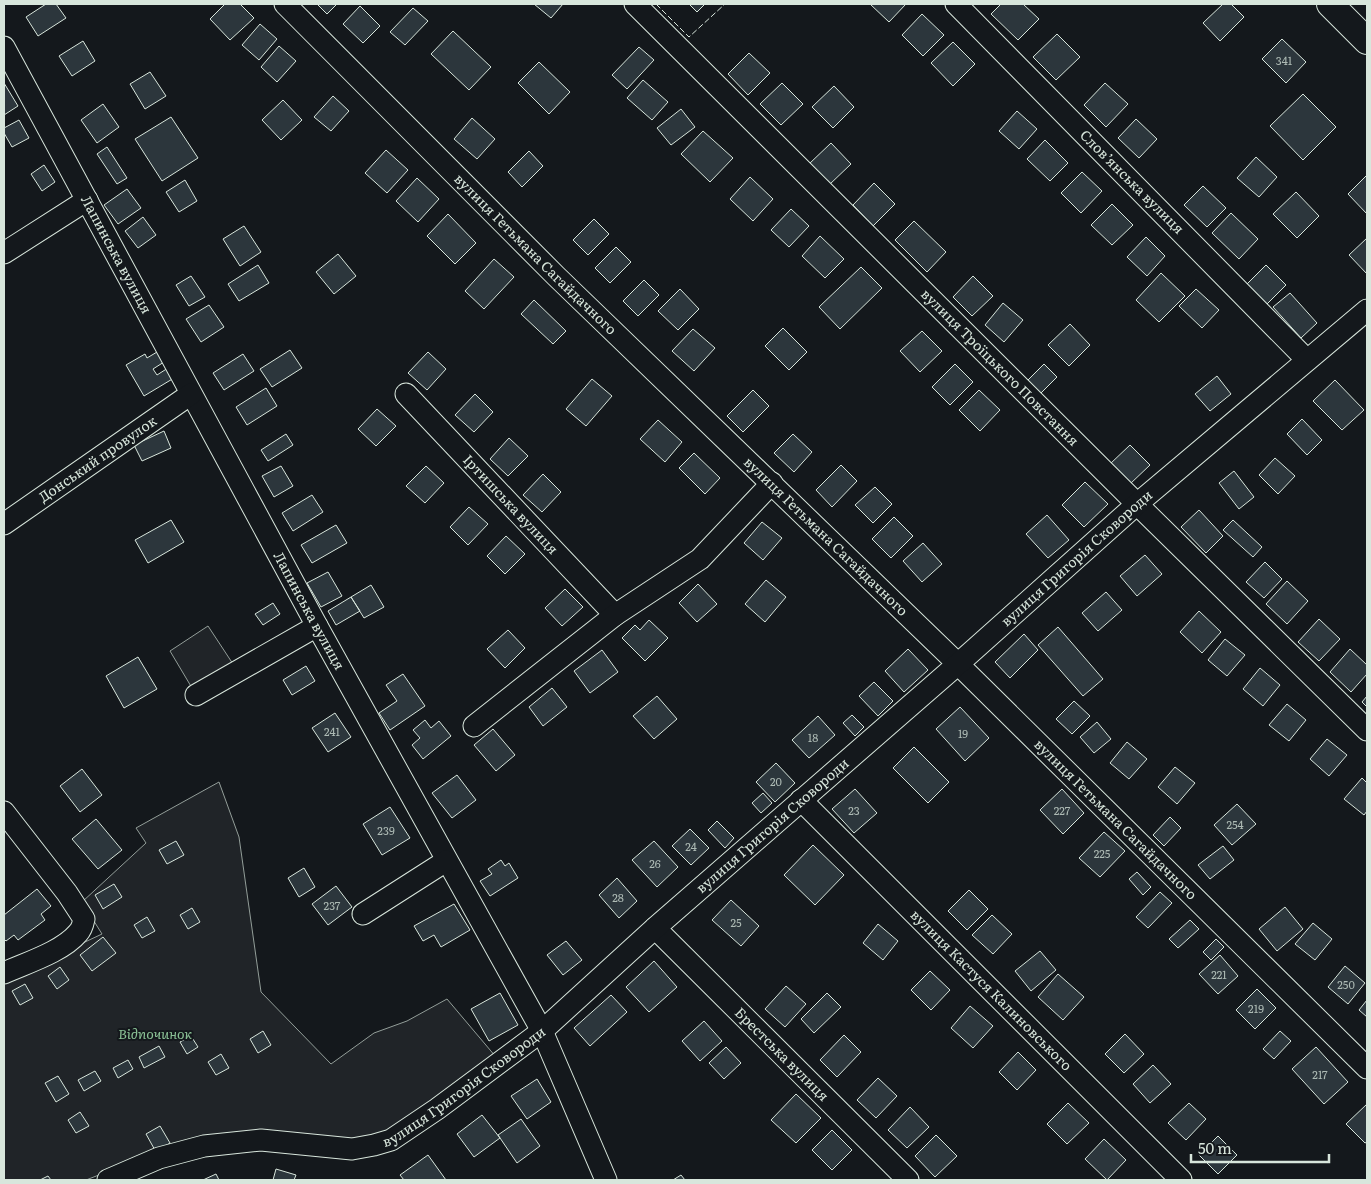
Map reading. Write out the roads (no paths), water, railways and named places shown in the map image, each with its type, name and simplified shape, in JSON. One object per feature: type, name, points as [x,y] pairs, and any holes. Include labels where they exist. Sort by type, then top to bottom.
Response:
[{"type":"main road","points":[[1330,4],[1367,42]]},
{"type":"street","name":"вулиця Гетьмана Сагайдачного","points":[[285,4],[556,276],[958,664],[1367,1068]]},
{"type":"street","name":"вулиця Троїцького Повстання","points":[[635,4],[1137,504],[1367,730]]},
{"type":"street","name":"Словʼянська вулиця","points":[[956,4],[1307,360]]},
{"type":"street","name":"Лапинська вулиця","points":[[4,47],[317,626],[542,1032],[606,1180]]},
{"type":"street","points":[[4,253],[87,200]]},
{"type":"street","name":"вулиця Григорія Сковороди","points":[[108,1180],[159,1158],[204,1146],[261,1140],[352,1149],[374,1145],[391,1140],[437,1109],[542,1032],[655,928],[958,664],[1137,504],[1367,310]]},
{"type":"street","name":"Донський провулок","points":[[4,524],[191,394]]},
{"type":"street","name":"Іртишська вулиця","points":[[406,394],[615,615]]},
{"type":"street","points":[[474,726],[615,615],[700,559],[772,483]]},
{"type":"street","points":[[196,695],[317,626]]},
{"type":"street","name":"вулиця Кастуся Калиновського","points":[[801,800],[1181,1180]]},
{"type":"street","points":[[4,812],[67,893],[84,919],[78,934],[63,946],[4,973]]},
{"type":"street","points":[[363,914],[446,861]]},
{"type":"street","name":"Брестська вулиця","points":[[655,928],[908,1180]]},
{"type":"park label","name":"Відпочинок","points":[[155,1034]]}]
